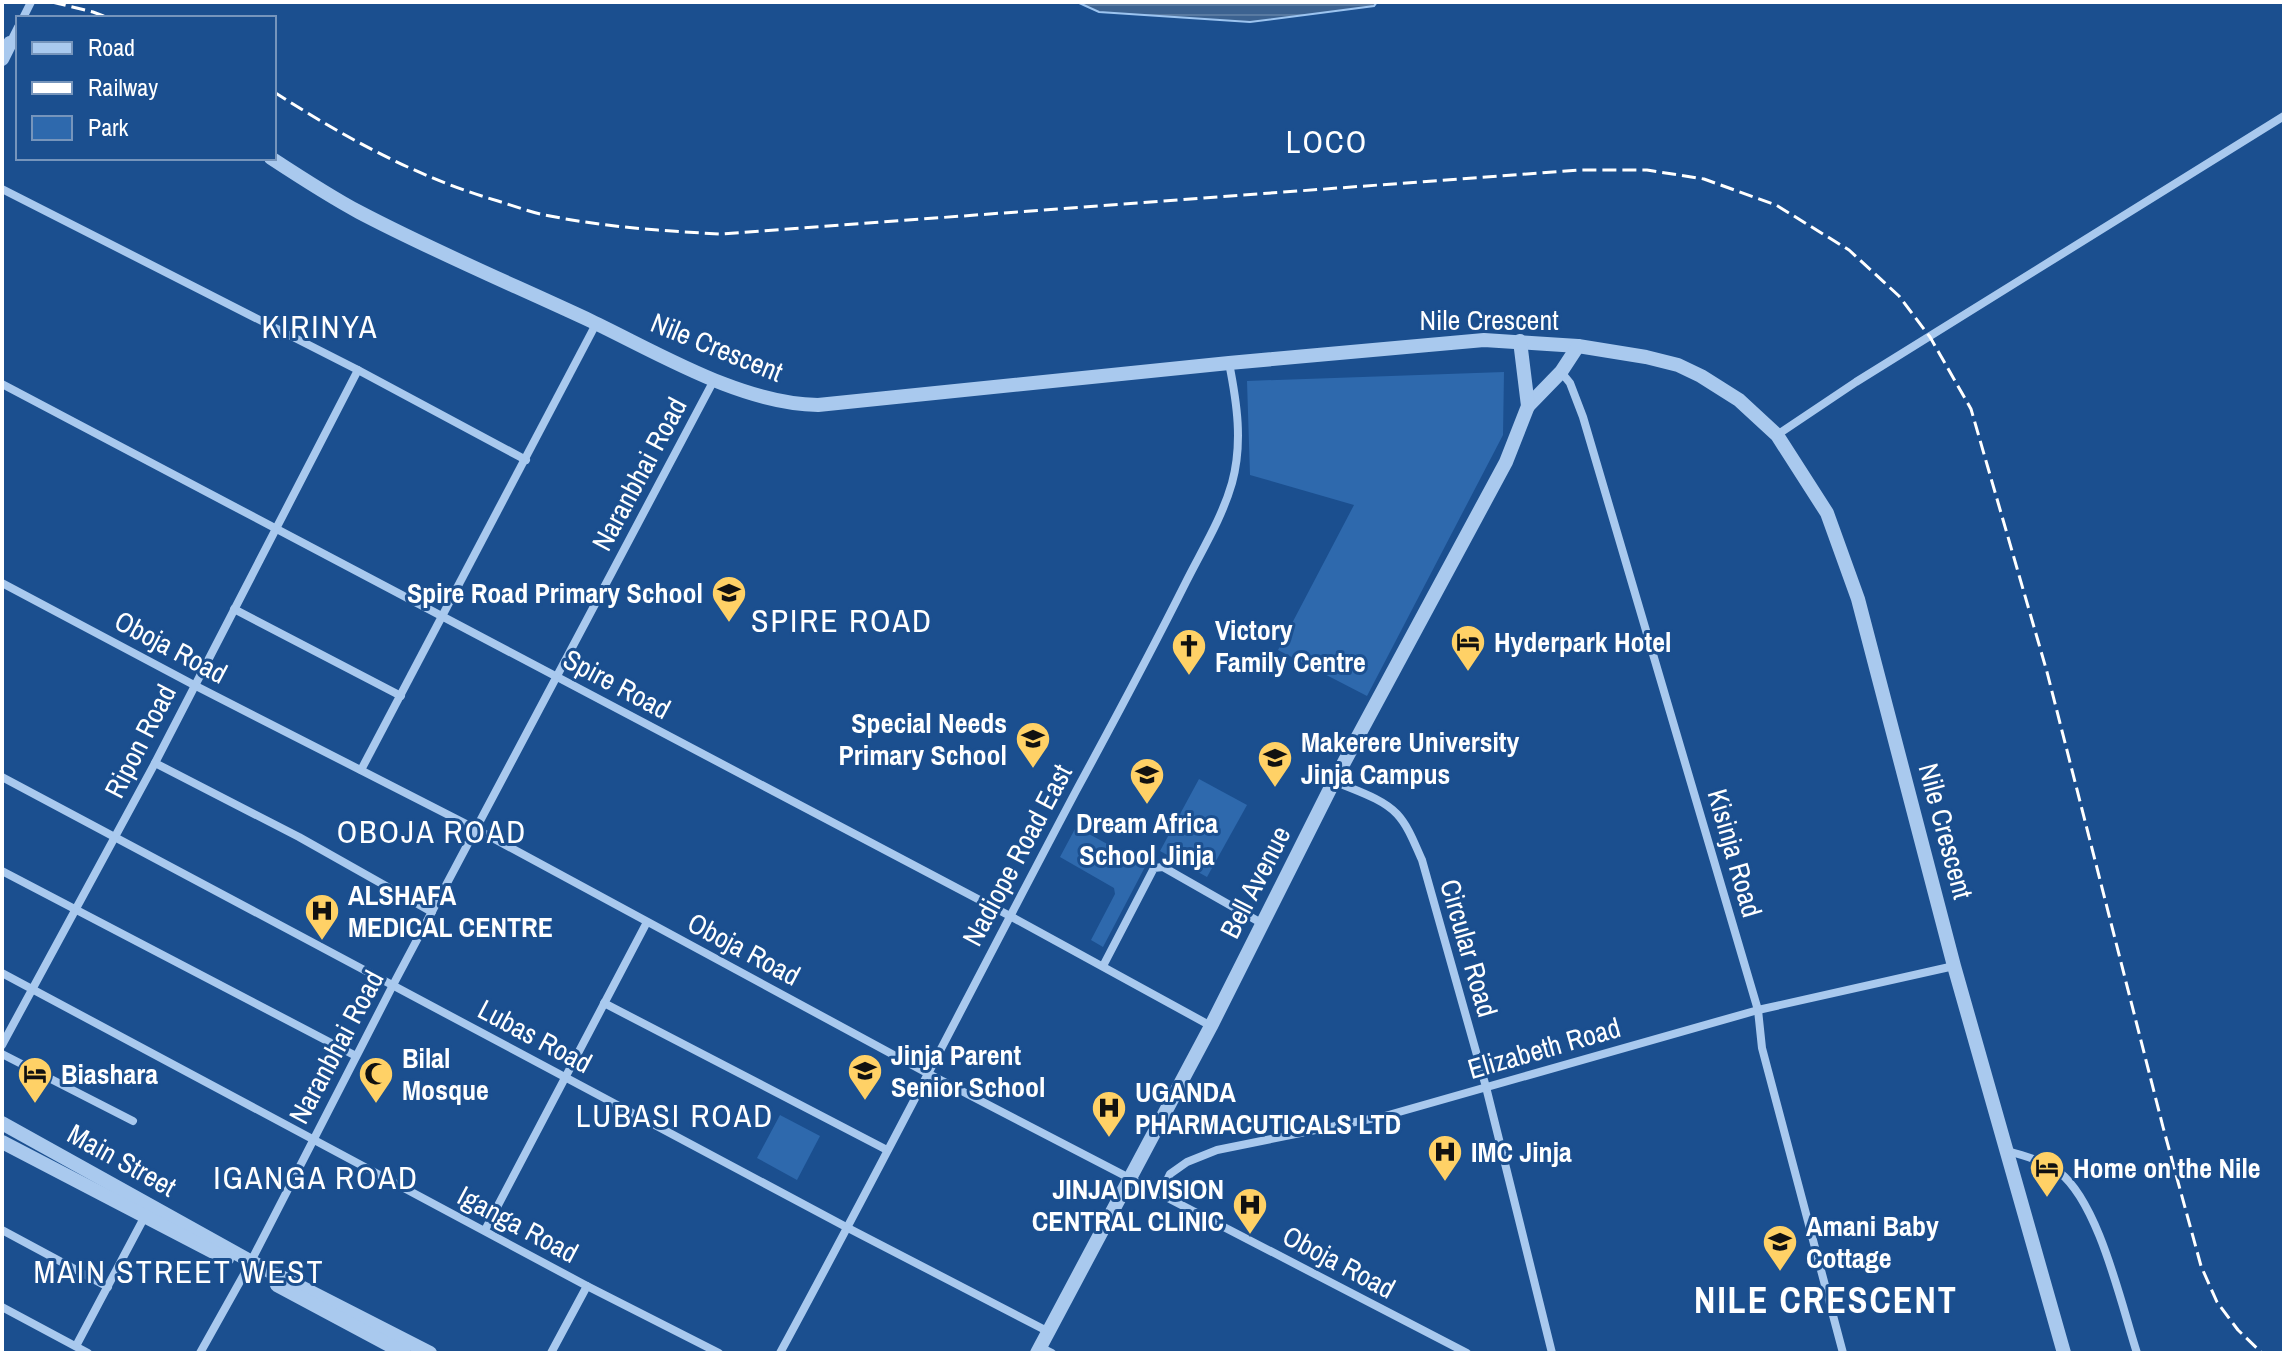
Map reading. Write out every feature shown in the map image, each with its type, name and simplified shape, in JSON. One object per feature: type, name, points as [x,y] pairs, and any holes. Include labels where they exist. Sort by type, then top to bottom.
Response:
[{"type":"street","points":[[2,58],[10,44]]},
{"type":"street","points":[[1777,435],[1856,382],[2284,116]]},
{"type":"street","name":"Nile Crescent","points":[[274,160],[359,212],[714,380],[771,401],[818,405],[1484,340],[1578,346],[1646,357],[1678,365],[1739,400],[1777,435],[1827,513],[1858,599],[1954,966],[2064,1353]]},
{"type":"street","points":[[2,189],[358,370],[526,460]]},
{"type":"street","points":[[361,770],[596,324]]},
{"type":"street","name":"Bell Avenue","points":[[1043,1351],[1049,1332],[1211,1026],[1334,781],[1506,462],[1528,406],[1520,341]]},
{"type":"street","points":[[1528,406],[1561,372],[1578,346]]},
{"type":"street","name":"Nadiope Road East","points":[[780,1353],[1218,520],[1235,471],[1237,404],[1229,363]]},
{"type":"street","name":"Ripon Road","points":[[2,1045],[155,763],[358,370]]},
{"type":"street","name":"Kisinja Road","points":[[1561,372],[1570,383],[1583,417],[1758,1010],[1762,1048],[1843,1353]]},
{"type":"street","name":"Naranbhai Road","points":[[200,1353],[714,380]]},
{"type":"street","name":"Spire Road","points":[[2,384],[1010,916],[1211,1026]]},
{"type":"street","name":"Oboja Road","points":[[2,583],[476,829],[927,1073],[1467,1353]]},
{"type":"street","points":[[234,609],[401,696]]},
{"type":"street","points":[[155,763],[299,837],[432,912]]},
{"type":"street","name":"Lubas Road","points":[[2,777],[1049,1332]]},
{"type":"street","name":"Circular Road","points":[[1334,781],[1387,806],[1398,815],[1422,860],[1486,1087],[1552,1353]]},
{"type":"street","points":[[1103,966],[1154,868],[1158,866],[1263,924]]},
{"type":"street","points":[[2,871],[356,1056]]},
{"type":"street","points":[[485,1230],[647,922]]},
{"type":"street","name":"Elizabeth Road","points":[[1161,1193],[1170,1174],[1187,1162],[1217,1150],[1385,1116],[1758,1010],[1954,966]]},
{"type":"street","name":"Iganga Road","points":[[2,973],[587,1286],[719,1353]]},
{"type":"street","points":[[604,1003],[887,1150]]},
{"type":"street","points":[[2,1054],[133,1121]]},
{"type":"street","name":"Main Street","points":[[2,1123],[404,1353]]},
{"type":"street","name":"Main Street","points":[[2,1142],[145,1216],[430,1353]]},
{"type":"street","points":[[2007,1151],[2050,1166],[2070,1183],[2082,1201],[2096,1225],[2137,1353]]},
{"type":"street","points":[[76,1346],[145,1216]]},
{"type":"street","points":[[2,1230],[108,1287]]},
{"type":"street","points":[[551,1353],[587,1286]]},
{"type":"street","points":[[2,1307],[88,1353]]},
{"type":"green space","points":[[1504,372],[1503,435],[1367,696],[1278,650],[1354,505],[1250,475],[1247,381]]},
{"type":"green space","points":[[1199,779],[1247,805],[1207,877],[1160,851]]},
{"type":"green space","points":[[1076,827],[1146,865],[1103,947],[1091,940],[1115,894],[1114,888],[1060,857]]},
{"type":"green space","points":[[780,1115],[820,1136],[797,1180],[757,1158]]},
{"type":"shaded area","points":[[1077,2],[1377,2],[1374,6],[1250,22],[1099,12]]},
{"type":"railway","points":[[52,2],[104,16]]},
{"type":"railway","points":[[276,93],[355,140],[410,168],[468,191],[539,214],[633,228],[721,234],[1580,170],[1647,170],[1704,179],[1776,205],[1849,250],[1899,296],[1930,337],[1971,409],[2047,672],[2201,1266],[2217,1302],[2238,1330],[2262,1353]]},
{"type":"place","name":"Spire Road Primary School","points":[[729,624]]},
{"type":"place","name":"Hyderpark Hotel","points":[[1468,673]]},
{"type":"place","name":"Victory Family Centre","points":[[1189,677]]},
{"type":"place","name":"Special Needs Primary School","points":[[1033,770]]},
{"type":"place","name":"Makerere University Jinja Campus","points":[[1275,789]]},
{"type":"place","name":"Dream Africa School Jinja","points":[[1147,806]]},
{"type":"place","name":"ALSHAFA MEDICAL CENTRE","points":[[322,942]]},
{"type":"place","name":"Jinja Parent Senior School","points":[[865,1102]]},
{"type":"place","name":"Biashara","points":[[35,1105]]},
{"type":"place","name":"Bilal Mosque","points":[[376,1105]]},
{"type":"place","name":"UGANDA PHARMACUTICALS LTD","points":[[1109,1139]]},
{"type":"place","name":"IMC Jinja","points":[[1445,1183]]},
{"type":"place","name":"Home on the Nile","points":[[2047,1199]]},
{"type":"place","name":"JINJA DIVISION CENTRAL CLINIC","points":[[1250,1236]]},
{"type":"place","name":"Amani Baby Cottage","points":[[1780,1273]]},
{"type":"district","name":"LOCO","points":[[1327,142]]},
{"type":"district","name":"KIRINYA","points":[[320,327]]},
{"type":"district","name":"SPIRE ROAD","points":[[842,621]]},
{"type":"district","name":"OBOJA ROAD","points":[[432,832]]},
{"type":"district","name":"LUBASI ROAD","points":[[675,1116]]},
{"type":"district","name":"IGANGA ROAD","points":[[316,1178]]},
{"type":"district","name":"MAIN STREET WEST","points":[[179,1272]]},
{"type":"district","name":"NILE CRESCENT","points":[[1826,1300]]}]
